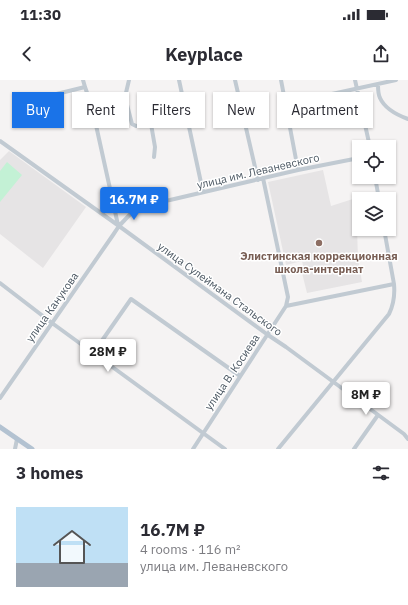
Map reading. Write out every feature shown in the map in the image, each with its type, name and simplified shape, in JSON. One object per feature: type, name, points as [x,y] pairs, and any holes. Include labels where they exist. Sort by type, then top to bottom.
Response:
[{"type":"main road","points":[[0,427],[32,449]]},
{"type":"street","points":[[83,80],[87,92]]},
{"type":"street","points":[[126,92],[129,80]]},
{"type":"street","points":[[179,80],[203,192]]},
{"type":"street","points":[[235,80],[258,180]]},
{"type":"street","points":[[280,80],[283,92]]},
{"type":"street","points":[[355,80],[368,140]]},
{"type":"street","points":[[339,92],[396,80]]},
{"type":"street","points":[[378,85],[379,97],[386,107],[398,116],[408,119]]},
{"type":"street","points":[[64,93],[85,87]]},
{"type":"street","points":[[129,112],[132,124],[136,126],[151,124],[155,147],[154,157]]},
{"type":"street","points":[[97,128],[118,226]]},
{"type":"street","points":[[290,128],[298,170]]},
{"type":"street","name":"улица Сулеймана Стальского","points":[[0,141],[286,347],[404,434],[408,439]]},
{"type":"street","name":"улица им. Леваневского","points":[[115,209],[170,200],[298,170],[352,159]]},
{"type":"street","points":[[263,178],[288,297],[286,306],[394,284]]},
{"type":"street","points":[[118,226],[137,206]]},
{"type":"street","name":"улица Канукова","points":[[0,398],[118,226]]},
{"type":"street","points":[[278,449],[334,383],[393,307],[394,284],[385,236]]},
{"type":"street","points":[[0,283],[52,323],[225,449]]},
{"type":"street","points":[[91,351],[101,342],[131,299],[240,376]]},
{"type":"street","name":"улица В. Косиева","points":[[193,449],[286,306]]},
{"type":"street","points":[[354,449],[378,415]]},
{"type":"street","points":[[15,449],[17,439]]},
{"type":"shaded area","points":[[9,151],[86,207],[43,268],[0,234],[0,160]]},
{"type":"shaded area","name":"Элистинская коррекционная школа-интернат","points":[[323,170],[331,206],[352,199],[352,236],[357,236],[358,259],[362,282],[307,293],[302,273],[304,270],[302,261],[286,265],[268,182]]},
{"type":"green space","points":[[7,162],[22,175],[0,202],[0,171]]},
{"type":"place","name":"Элистинская коррекционная школа-интернат","points":[[319,243]]}]
